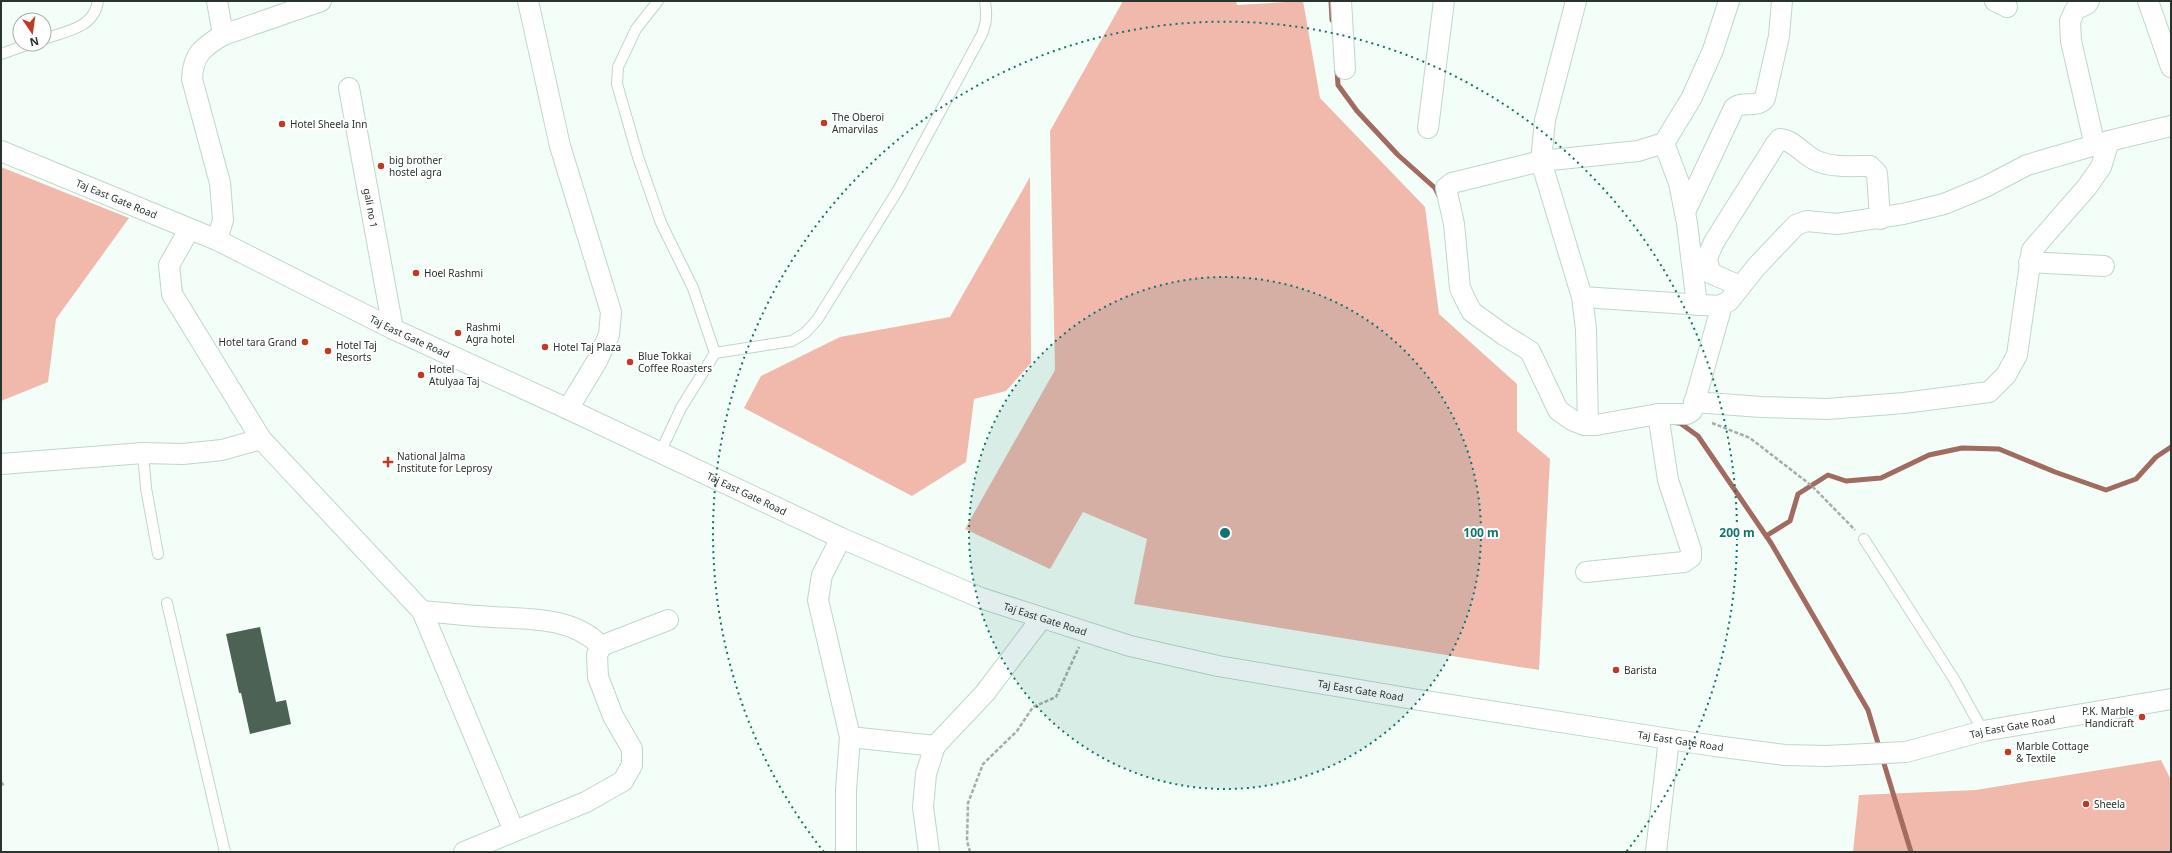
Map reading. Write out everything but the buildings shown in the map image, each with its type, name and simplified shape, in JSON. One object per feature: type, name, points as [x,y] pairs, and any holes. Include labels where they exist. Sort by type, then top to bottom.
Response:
[{"type":"street","points":[[217,1],[223,35]]},
{"type":"street","points":[[217,240],[223,220],[220,183],[192,79],[193,64],[208,43],[223,35],[321,1]]},
{"type":"street","points":[[528,1],[560,146],[611,312],[609,335],[597,361],[568,409]]},
{"type":"street","points":[[1341,1],[1346,69]]},
{"type":"street","points":[[1428,128],[1444,1]]},
{"type":"street","points":[[1576,1],[1545,120],[1540,161],[1582,297],[1586,328],[1588,425]]},
{"type":"street","points":[[1729,1],[1714,50],[1691,99],[1664,143],[1652,148],[1638,151],[1540,161],[1452,183],[1446,188],[1454,224],[1460,288],[1472,312],[1504,335],[1530,351],[1558,410],[1572,420],[1588,425],[1692,408],[1827,408],[1904,403],[1989,392],[2006,375],[2017,355],[2029,262],[2032,250],[2037,242],[2087,187],[2101,167],[2102,143],[2071,42],[2070,20],[2075,10],[2087,4],[2089,1]]},
{"type":"street","points":[[1684,212],[1734,108],[1740,104],[1760,103],[1765,98],[1779,36],[1782,1]]},
{"type":"street","points":[[2148,1],[2171,67]]},
{"type":"street","name":"gali no 1","points":[[349,88],[393,328]]},
{"type":"street","points":[[1582,297],[1715,307],[1722,305],[1729,301],[1762,261],[1796,225],[1802,222],[1836,224],[1880,219],[1944,204],[1985,187],[2027,165],[2102,143],[2171,126]]},
{"type":"street","points":[[1740,286],[1710,273],[1707,258],[1714,242],[1775,144],[1780,139],[1788,141],[1814,160],[1829,165],[1870,166],[1875,169],[1877,173],[1880,219]]},
{"type":"street","points":[[1664,143],[1679,183],[1698,305]]},
{"type":"street","name":"Taj East Gate Road","points":[[1,151],[189,230],[217,240],[393,328],[841,538],[981,598],[1130,646],[1218,666],[1413,699],[1670,739],[1785,755],[1826,756],[1906,752],[1983,731],[2171,700]]},
{"type":"street","points":[[189,230],[169,265],[172,294],[261,439],[422,611],[514,831]]},
{"type":"street","points":[[2029,262],[2104,266]]},
{"type":"street","points":[[1692,408],[1722,305]]},
{"type":"street","points":[[1586,572],[1684,562],[1691,557],[1691,550],[1668,480],[1658,414]]},
{"type":"street","points":[[1,464],[144,453],[183,454],[222,450],[261,439]]},
{"type":"street","points":[[841,538],[822,575],[818,600],[850,737],[846,790],[846,852]]},
{"type":"street","points":[[422,611],[530,618],[565,624],[596,641],[601,646]]},
{"type":"street","points":[[929,852],[923,807],[926,774],[935,746],[985,693],[1041,618]]},
{"type":"street","points":[[464,852],[586,802],[623,781],[632,765],[632,749],[613,716],[598,677],[597,655],[601,646],[668,620]]},
{"type":"street","points":[[850,737],[935,746]]},
{"type":"street","points":[[1656,852],[1670,739]]},
{"type":"lane","points":[[52,36],[84,25],[92,18],[98,1]]},
{"type":"lane","points":[[658,1],[636,29],[618,67],[617,84],[638,157],[661,223],[693,288],[716,353]]},
{"type":"lane","points":[[660,453],[681,408],[716,353],[792,341],[805,334],[817,320],[898,190],[981,36],[986,26],[987,17],[985,1]]},
{"type":"lane","points":[[1,54],[12,50]]},
{"type":"lane","points":[[144,453],[146,488],[158,554]]},
{"type":"lane","points":[[1864,539],[1954,679],[1983,731]]},
{"type":"lane","points":[[167,603],[225,852]]},
{"type":"path","points":[[1692,408],[1750,438],[1812,486],[1864,539]]},
{"type":"path","points":[[970,852],[967,841],[968,803],[983,764],[1017,731],[1033,707],[1056,697],[1086,632]]},
{"type":"path","points":[[1,782],[4,786]]},
{"type":"shaded area","points":[[1123,1],[1236,1],[1237,5],[1303,1],[1320,98],[1425,207],[1439,314],[1517,384],[1517,431],[1550,459],[1539,670],[1134,604],[1147,539],[1083,512],[1050,569],[965,529],[1055,370],[1050,131]]},
{"type":"shaded area","points":[[1,167],[129,218],[56,319],[48,382],[1,401]]},
{"type":"shaded area","points":[[1030,177],[1031,363],[1006,391],[974,399],[966,462],[912,496],[744,408],[761,376],[840,337],[950,317]]},
{"type":"shaded area","points":[[2161,760],[2171,780],[2171,852],[1853,852],[1859,795],[1976,790]]},
{"type":"waterway","points":[[1331,1],[1332,20]]},
{"type":"waterway","points":[[1337,70],[1338,85],[1357,111],[1398,155],[1435,188],[1439,196]]},
{"type":"waterway","points":[[1677,423],[1680,423],[1698,436],[1771,543],[1868,710],[1880,750]]},
{"type":"waterway","points":[[1766,536],[1790,521],[1798,494],[1828,475],[1846,481],[1881,478],[1929,455],[1962,448],[1999,449],[2055,472],[2106,490],[2136,479],[2156,457],[2171,447]]},
{"type":"waterway","points":[[1882,757],[1911,852]]},
{"type":"place","name":"The Oberoi Amarvilas","points":[[824,123]]},
{"type":"place","name":"Hotel Sheela Inn","points":[[282,124]]},
{"type":"place","name":"big brother hostel agra","points":[[381,166]]},
{"type":"place","name":"Hoel Rashmi","points":[[416,273]]},
{"type":"place","name":"Rashmi Agra hotel","points":[[458,333]]},
{"type":"place","name":"Hotel tara Grand","points":[[305,342]]},
{"type":"place","name":"Hotel Taj Plaza","points":[[545,347]]},
{"type":"place","name":"Hotel Taj Resorts","points":[[328,351]]},
{"type":"place","name":"Blue Tokkai Coffee Roasters","points":[[630,362]]},
{"type":"place","name":"Hotel Atulyaa Taj","points":[[421,375]]},
{"type":"place","name":"National Jalma Institute for Leprosy","points":[[388,462]]},
{"type":"place","name":"Barista","points":[[1616,670]]},
{"type":"place","name":"P.K. Marble Handicraft","points":[[2142,717]]},
{"type":"place","name":"Marble Cottage & Textile","points":[[2008,752]]},
{"type":"place","name":"Sheela","points":[[2086,804]]}]
